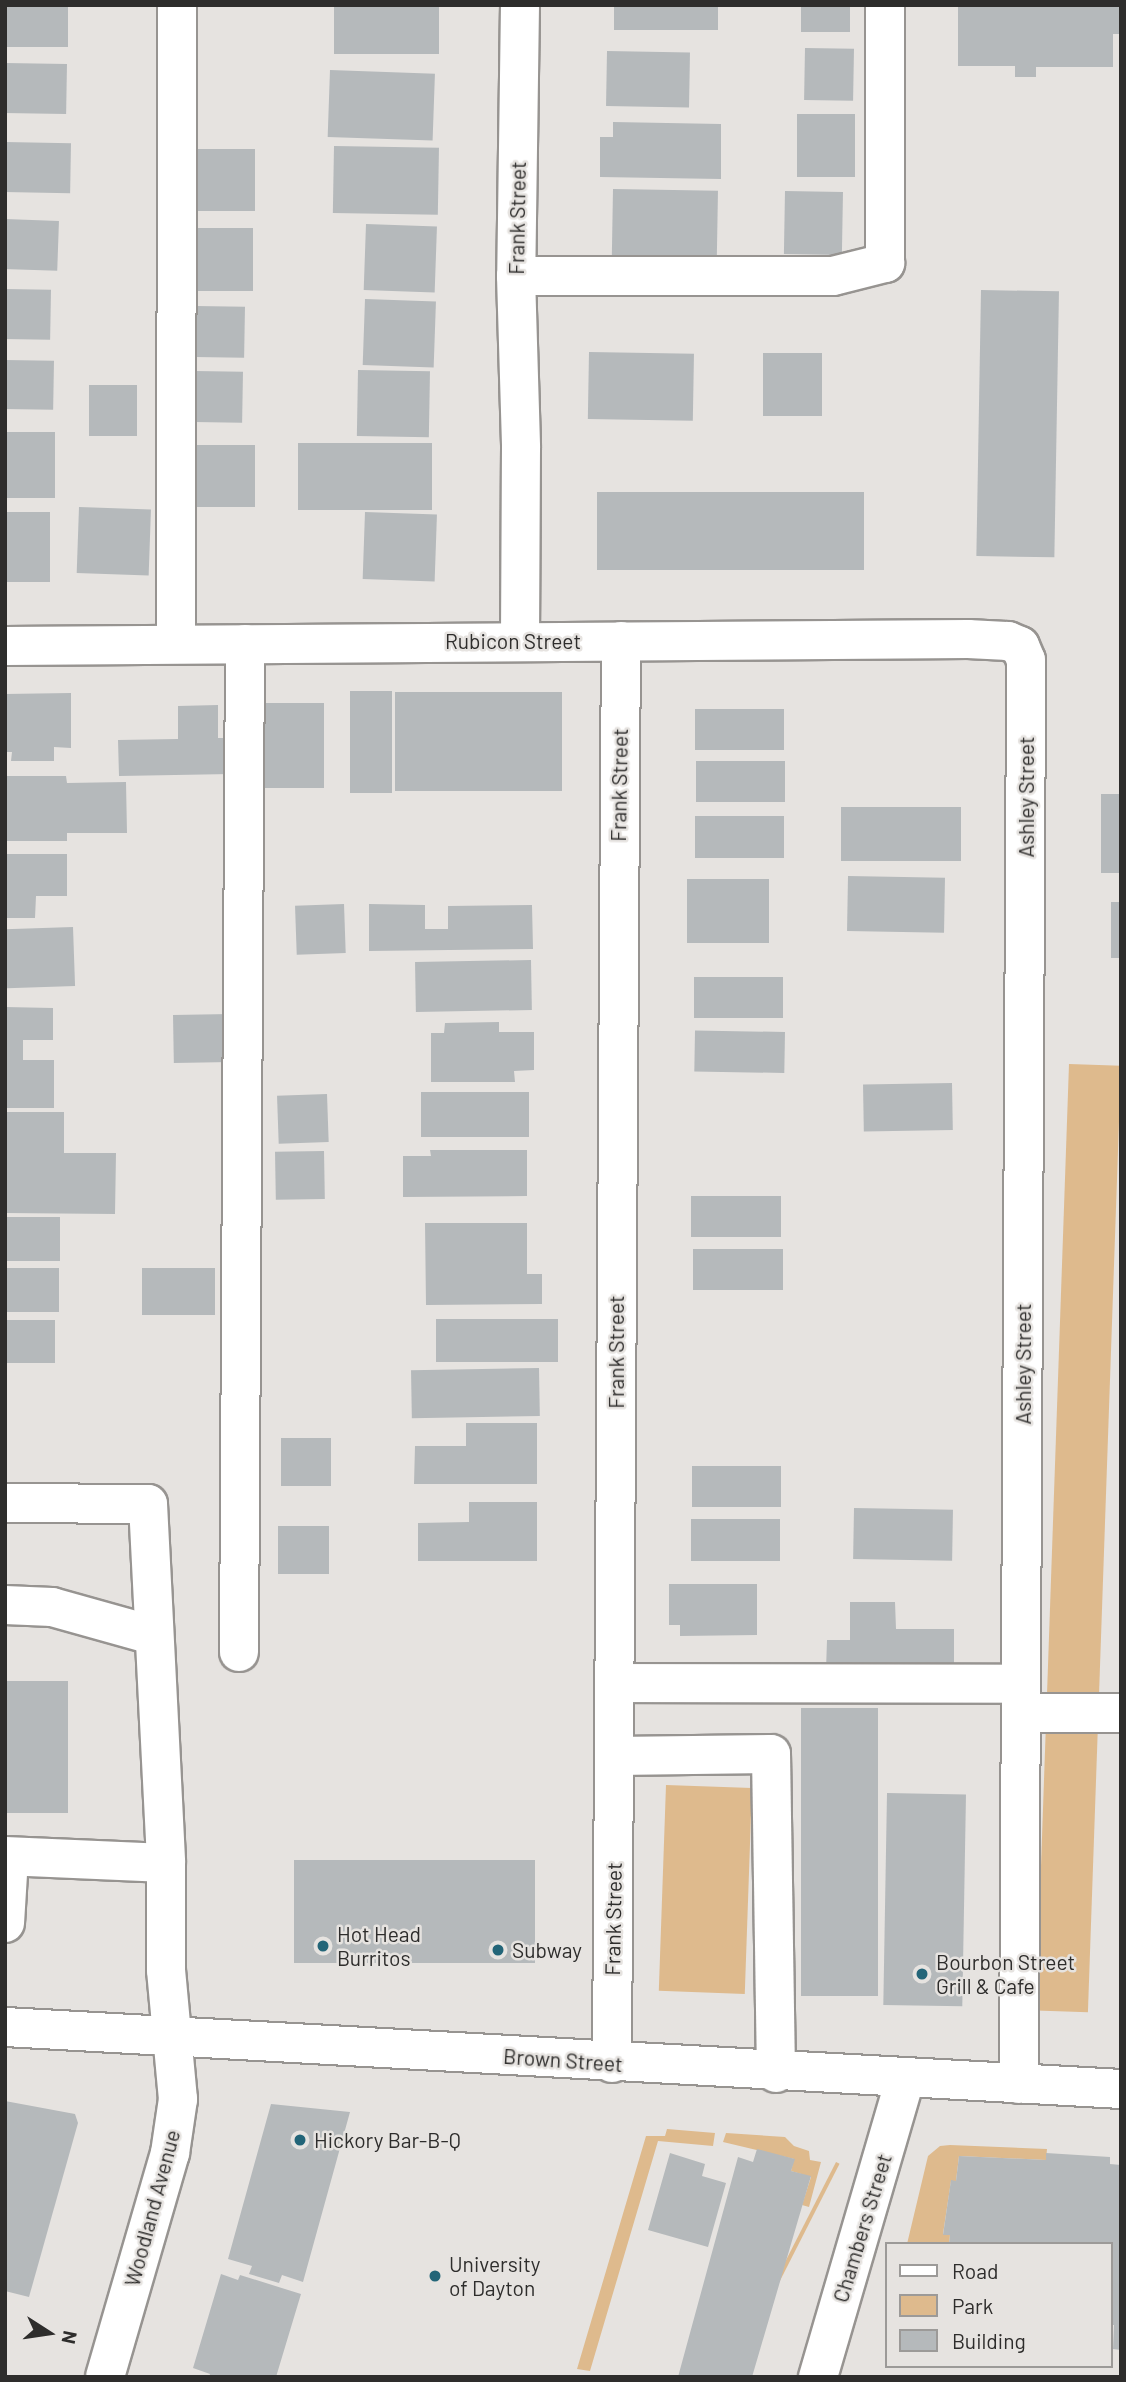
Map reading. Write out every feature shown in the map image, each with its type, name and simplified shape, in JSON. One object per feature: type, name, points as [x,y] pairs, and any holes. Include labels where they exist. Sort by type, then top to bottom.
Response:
[{"type":"street","points":[[176,644],[177,5]]},
{"type":"street","name":"Frank Street","points":[[520,5],[516,276],[521,448],[520,640]]},
{"type":"street","points":[[516,276],[833,276],[885,263],[885,5]]},
{"type":"street","name":"Rubicon Street","points":[[5,646],[520,640],[989,639],[1007,640],[1020,646]]},
{"type":"street","name":"Frank Street","points":[[612,2063],[621,640]]},
{"type":"street","points":[[239,1652],[245,644]]},
{"type":"street","name":"Ashley Street","points":[[1019,2084],[1026,681],[1025,656],[1020,646]]},
{"type":"street","name":"Woodland Avenue","points":[[5,1503],[148,1504],[152,1635],[166,1863],[166,1970],[178,2099],[170,2153],[105,2377]]},
{"type":"street","points":[[5,1605],[52,1607],[152,1635]]},
{"type":"street","points":[[615,1683],[1021,1699],[1121,1713]]},
{"type":"street","points":[[615,1756],[771,1754],[776,2073]]},
{"type":"street","points":[[5,1923],[7,1856],[166,1863]]},
{"type":"street","name":"Brown Street","points":[[5,2027],[776,2073],[1121,2089]]},
{"type":"street","name":"Chambers Street","points":[[818,2377],[905,2079]]},
{"type":"green space","points":[[1069,1064],[1121,1066],[1088,2012],[1036,2010]]},
{"type":"green space","points":[[666,1785],[752,1788],[745,1994],[659,1991]]},
{"type":"green space","points":[[667,2129],[715,2133],[713,2146],[658,2141],[590,2371],[577,2369],[646,2136],[665,2136]]},
{"type":"green space","points":[[726,2133],[785,2137],[794,2146],[809,2151],[810,2160],[821,2162],[809,2207],[802,2205],[811,2177],[791,2171],[794,2159],[723,2142]]},
{"type":"green space","points":[[950,2145],[1047,2149],[1046,2160],[959,2156],[956,2181],[951,2181],[943,2234],[950,2235],[949,2242],[907,2242],[928,2156],[940,2146]]},
{"type":"green space","points":[[836,2162],[840,2164],[738,2363],[734,2362]]},
{"type":"building","points":[[5,5],[68,5],[68,47],[5,47]]},
{"type":"building","points":[[334,5],[439,5],[439,54],[334,54]]},
{"type":"building","points":[[614,5],[718,5],[718,30],[614,30]]},
{"type":"building","points":[[801,5],[850,5],[850,32],[801,32]]},
{"type":"building","points":[[958,5],[1121,5],[1121,34],[1113,34],[1113,67],[1036,67],[1036,77],[1015,77],[1015,66],[958,66]]},
{"type":"building","points":[[805,48],[854,49],[853,101],[804,100]]},
{"type":"building","points":[[607,51],[690,52],[689,107],[606,106]]},
{"type":"building","points":[[5,63],[67,64],[66,114],[5,113]]},
{"type":"building","points":[[330,70],[435,74],[433,141],[328,137]]},
{"type":"building","points":[[797,114],[855,114],[855,177],[797,177]]},
{"type":"building","points":[[613,122],[721,124],[721,179],[600,177],[600,137],[613,137]]},
{"type":"building","points":[[5,142],[71,143],[70,193],[5,192]]},
{"type":"building","points":[[334,146],[439,148],[438,215],[333,213]]},
{"type":"building","points":[[196,149],[255,149],[255,211],[196,211]]},
{"type":"building","points":[[613,189],[718,191],[717,257],[612,255]]},
{"type":"building","points":[[785,191],[843,192],[842,255],[784,254]]},
{"type":"building","points":[[5,219],[59,221],[57,271],[5,269]]},
{"type":"building","points":[[366,224],[437,226],[435,292],[364,290]]},
{"type":"building","points":[[194,228],[253,228],[253,291],[194,291]]},
{"type":"building","points":[[5,289],[51,290],[50,340],[5,339]]},
{"type":"building","points":[[981,290],[1059,291],[1054,557],[976,556]]},
{"type":"building","points":[[365,299],[436,301],[434,367],[363,365]]},
{"type":"building","points":[[196,306],[245,307],[244,358],[195,357]]},
{"type":"building","points":[[589,352],[694,354],[693,421],[588,419]]},
{"type":"building","points":[[763,353],[822,353],[822,416],[763,416]]},
{"type":"building","points":[[5,360],[54,361],[53,410],[5,409]]},
{"type":"building","points":[[358,370],[430,371],[429,437],[357,436]]},
{"type":"building","points":[[195,371],[243,372],[242,423],[194,422]]},
{"type":"building","points":[[89,385],[137,385],[137,436],[89,436]]},
{"type":"building","points":[[5,432],[55,432],[55,498],[5,498]]},
{"type":"building","points":[[298,443],[432,443],[432,510],[298,510]]},
{"type":"building","points":[[196,445],[255,445],[255,507],[196,507]]},
{"type":"building","points":[[597,492],[864,492],[864,570],[597,570]]},
{"type":"building","points":[[79,507],[151,510],[149,575],[77,573]]},
{"type":"building","points":[[5,512],[50,512],[50,582],[5,582]]},
{"type":"building","points":[[365,512],[437,515],[435,581],[363,579]]},
{"type":"building","points":[[350,691],[392,691],[392,793],[350,793]]},
{"type":"building","points":[[395,692],[562,692],[562,791],[395,791]]},
{"type":"building","points":[[71,693],[71,748],[54,747],[54,761],[11,761],[12,752],[5,752],[5,694]]},
{"type":"building","points":[[262,703],[324,703],[324,788],[262,788]]},
{"type":"building","points":[[218,705],[218,738],[230,738],[231,774],[119,776],[118,740],[178,739],[178,706]]},
{"type":"building","points":[[695,709],[784,709],[784,750],[695,750]]},
{"type":"building","points":[[696,761],[785,761],[785,802],[696,802]]},
{"type":"building","points":[[5,776],[66,776],[67,783],[126,782],[127,833],[67,833],[67,841],[5,841]]},
{"type":"building","points":[[1101,794],[1121,794],[1121,873],[1101,873]]},
{"type":"building","points":[[841,807],[961,807],[961,861],[841,861]]},
{"type":"building","points":[[695,816],[784,816],[784,858],[695,858]]},
{"type":"building","points":[[5,854],[67,854],[67,896],[36,896],[35,918],[5,918]]},
{"type":"building","points":[[848,876],[945,878],[944,933],[847,931]]},
{"type":"building","points":[[687,879],[769,879],[769,943],[687,943]]},
{"type":"building","points":[[1111,902],[1121,902],[1121,958],[1111,958]]},
{"type":"building","points":[[344,904],[346,953],[297,955],[295,906]]},
{"type":"building","points":[[369,904],[425,905],[425,929],[448,929],[448,906],[532,905],[533,949],[369,951]]},
{"type":"building","points":[[73,927],[75,986],[7,988],[5,929]]},
{"type":"building","points":[[531,960],[532,1010],[416,1012],[415,962]]},
{"type":"building","points":[[694,977],[783,977],[783,1018],[694,1018]]},
{"type":"building","points":[[5,1007],[53,1008],[53,1040],[23,1040],[23,1060],[54,1060],[54,1108],[5,1108]]},
{"type":"building","points":[[230,1014],[231,1062],[174,1063],[173,1015]]},
{"type":"building","points":[[499,1022],[499,1032],[534,1032],[534,1070],[514,1071],[515,1082],[431,1082],[431,1033],[444,1033],[445,1023]]},
{"type":"building","points":[[695,1030],[785,1032],[784,1073],[694,1071]]},
{"type":"building","points":[[952,1083],[953,1130],[864,1132],[863,1085]]},
{"type":"building","points":[[421,1092],[529,1092],[529,1137],[421,1137]]},
{"type":"building","points":[[327,1094],[329,1142],[279,1144],[277,1096]]},
{"type":"building","points":[[5,1112],[64,1112],[64,1153],[116,1153],[115,1214],[5,1213]]},
{"type":"building","points":[[430,1150],[527,1150],[527,1196],[403,1197],[403,1156],[431,1156]]},
{"type":"building","points":[[324,1151],[325,1199],[276,1200],[275,1152]]},
{"type":"building","points":[[691,1196],[781,1196],[781,1237],[691,1237]]},
{"type":"building","points":[[5,1217],[60,1217],[60,1261],[5,1261]]},
{"type":"building","points":[[425,1223],[527,1223],[527,1274],[542,1274],[542,1304],[426,1305]]},
{"type":"building","points":[[693,1249],[783,1249],[783,1290],[693,1290]]},
{"type":"building","points":[[5,1268],[59,1268],[59,1312],[5,1312]]},
{"type":"building","points":[[142,1268],[215,1268],[215,1315],[142,1315]]},
{"type":"building","points":[[436,1319],[558,1319],[558,1362],[436,1362]]},
{"type":"building","points":[[5,1320],[55,1320],[55,1363],[5,1363]]},
{"type":"building","points":[[539,1368],[540,1416],[412,1418],[411,1370]]},
{"type":"building","points":[[466,1423],[537,1423],[537,1484],[414,1484],[415,1446],[466,1446]]},
{"type":"building","points":[[281,1438],[331,1438],[331,1486],[281,1486]]},
{"type":"building","points":[[692,1466],[781,1466],[781,1507],[692,1507]]},
{"type":"building","points":[[469,1502],[537,1502],[537,1561],[418,1561],[418,1523],[469,1522]]},
{"type":"building","points":[[854,1508],[953,1510],[952,1561],[853,1559]]},
{"type":"building","points":[[691,1519],[780,1519],[780,1561],[691,1561]]},
{"type":"building","points":[[278,1526],[329,1526],[329,1574],[278,1574]]},
{"type":"building","points":[[669,1584],[757,1584],[757,1635],[680,1636],[680,1625],[669,1625]]},
{"type":"building","points":[[850,1602],[895,1602],[896,1629],[954,1629],[954,1669],[826,1670],[827,1640],[850,1640]]},
{"type":"building","points":[[5,1681],[68,1681],[68,1813],[5,1813]]},
{"type":"building","points":[[801,1708],[878,1708],[878,1996],[801,1996]]},
{"type":"building","points":[[887,1793],[966,1794],[962,2006],[883,2005]]},
{"type":"building","points":[[294,1860],[535,1860],[535,1963],[294,1963]]},
{"type":"building","points":[[5,2101],[75,2114],[78,2123],[29,2297],[5,2291]]},
{"type":"building","points":[[271,2104],[350,2112],[303,2282],[282,2275],[279,2283],[249,2274],[252,2266],[228,2259]]},
{"type":"building","points":[[757,2149],[795,2159],[791,2171],[811,2176],[752,2377],[678,2377],[738,2157],[753,2162]]},
{"type":"building","points":[[670,2153],[705,2164],[702,2176],[726,2183],[708,2247],[648,2230]]},
{"type":"building","points":[[1046,2153],[1110,2157],[1110,2164],[1121,2165],[1121,2350],[1113,2349],[1112,2242],[949,2242],[950,2235],[943,2235],[951,2180],[956,2181],[959,2156],[1046,2160]]},
{"type":"building","points":[[221,2274],[238,2280],[240,2275],[301,2294],[276,2377],[209,2377],[210,2374],[193,2368]]},
{"type":"place","name":"Hot Head Burritos","points":[[323,1946]]},
{"type":"place","name":"Subway","points":[[498,1950]]},
{"type":"place","name":"Bourbon Street Grill & Cafe","points":[[922,1974]]},
{"type":"place","name":"Hickory Bar-B-Q","points":[[300,2140]]},
{"type":"place","name":"University of Dayton","points":[[435,2276]]}]
